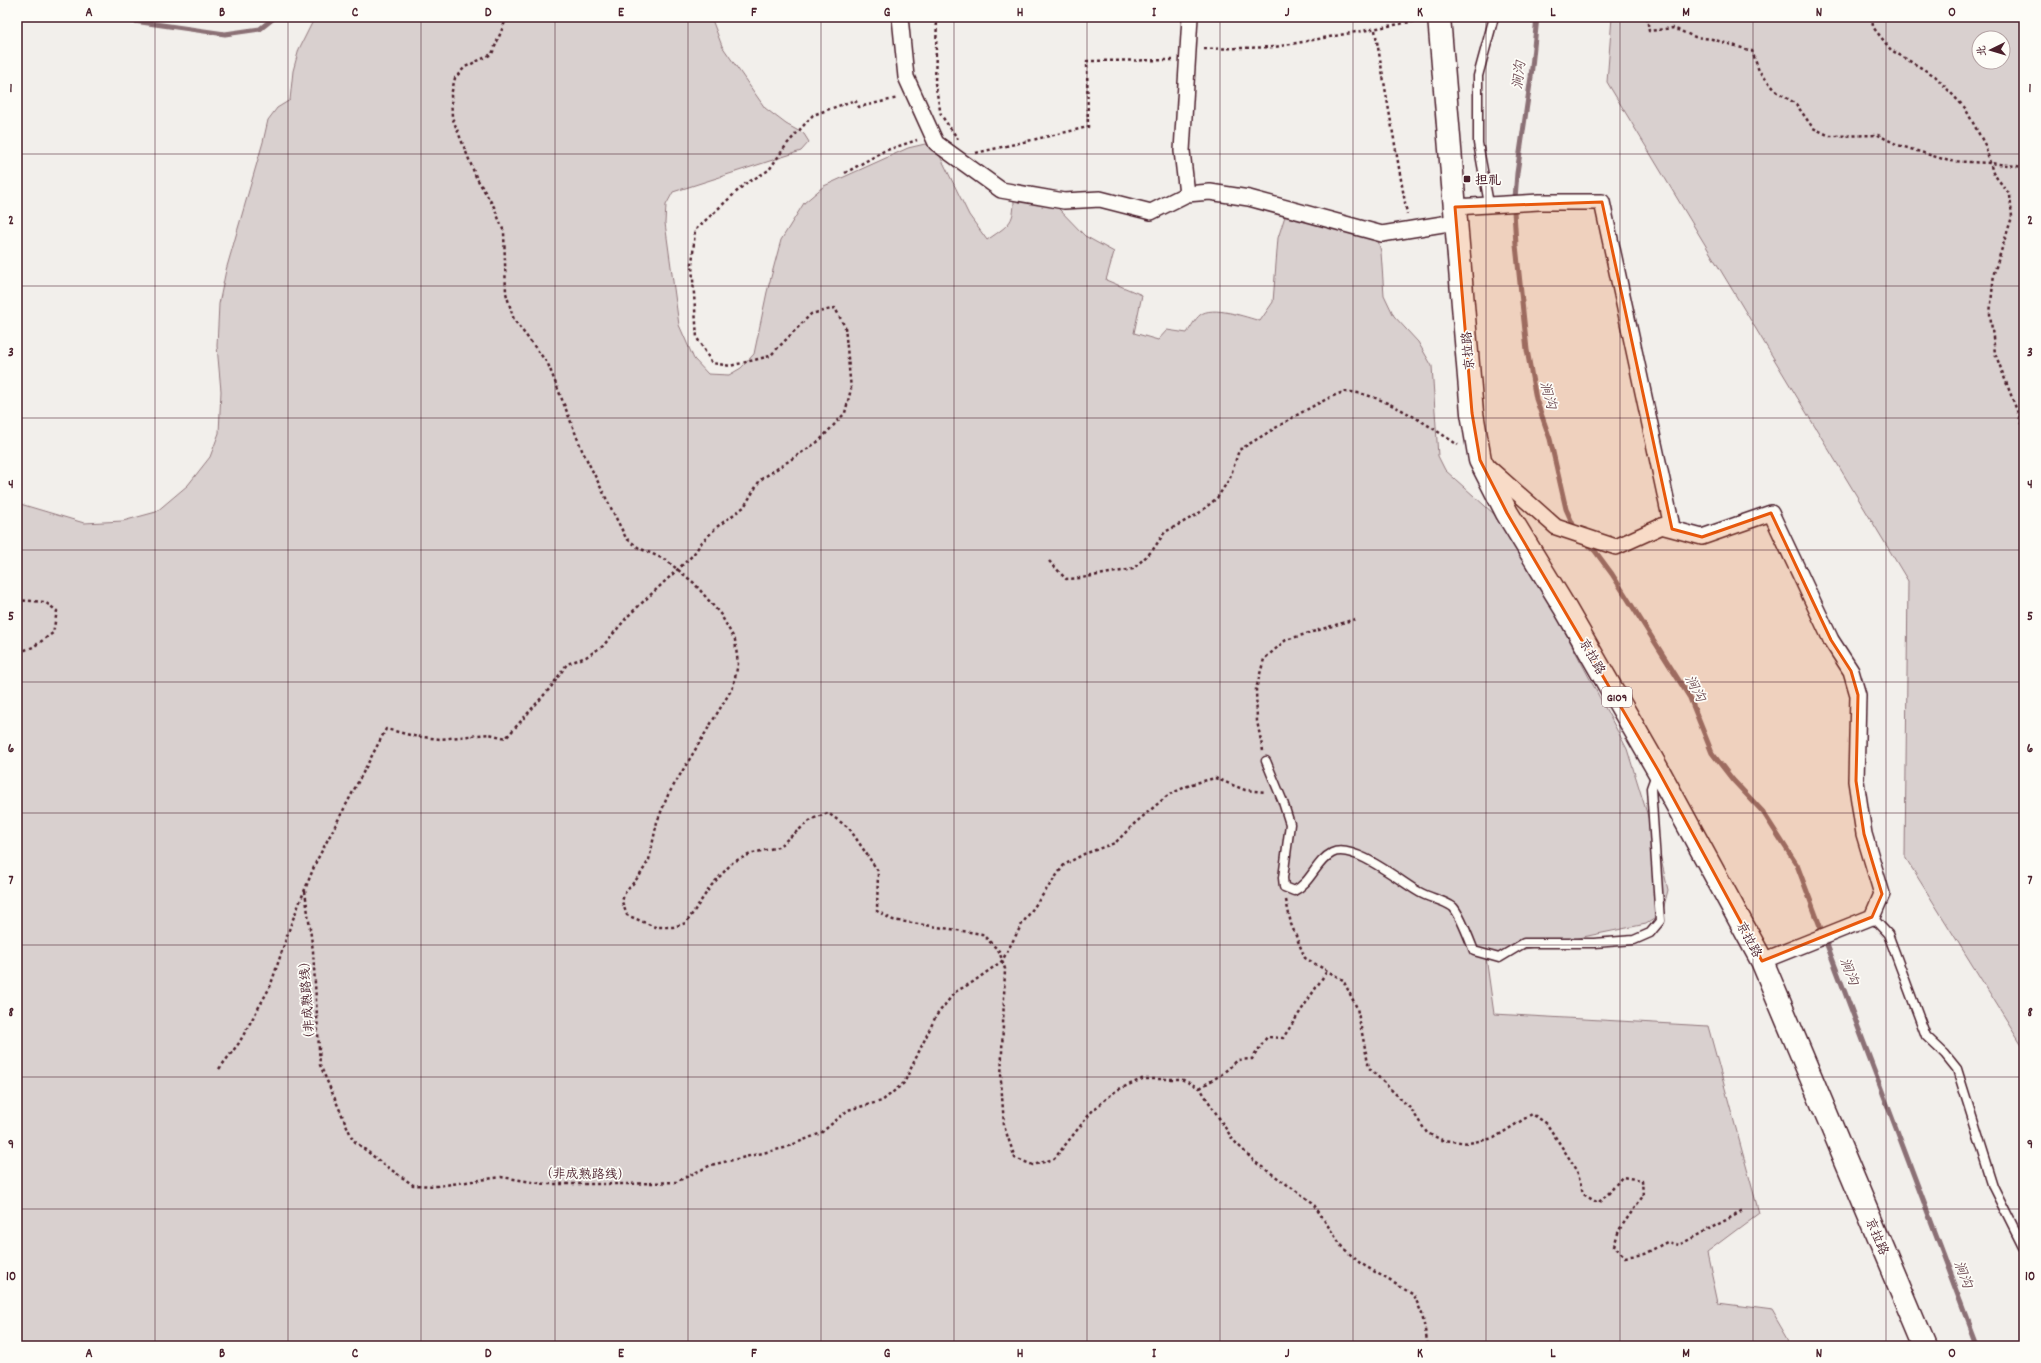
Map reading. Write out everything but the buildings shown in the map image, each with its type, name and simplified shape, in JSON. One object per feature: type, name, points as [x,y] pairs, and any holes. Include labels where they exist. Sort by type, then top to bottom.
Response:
[{"type":"highway","name":"京拉路","points":[[1434,18],[1455,215],[1472,413],[1480,460],[1506,513],[1565,608],[1658,770],[1762,961],[1924,1346]]},
{"type":"street","points":[[900,17],[906,77],[936,143],[1001,190],[1064,201],[1100,199],[1151,212],[1187,194],[1210,192],[1249,198],[1382,234],[1409,228],[1490,204],[1602,202],[1671,522],[1616,547],[1556,527],[1480,460]]},
{"type":"street","points":[[1187,194],[1182,151],[1190,17]]},
{"type":"street","points":[[1662,526],[1702,537],[1770,513],[1831,640],[1850,671],[1858,695],[1856,781],[1864,834],[1882,894],[1872,917],[1762,961]]},
{"type":"lane","points":[[1490,204],[1478,143],[1478,76],[1494,17]]},
{"type":"lane","points":[[1266,761],[1280,794],[1290,824],[1284,865],[1284,888],[1294,891],[1302,887],[1323,861],[1333,852],[1345,852],[1364,858],[1420,892],[1453,907],[1474,951],[1499,958],[1524,943],[1634,940],[1650,932],[1660,921],[1651,788],[1658,770]]},
{"type":"lane","points":[[1872,917],[1888,934],[1926,1036],[1945,1054],[1957,1069],[1994,1187],[2024,1247]]},
{"type":"path","points":[[507,17],[492,54],[465,67],[455,78],[451,95],[452,117],[476,177],[494,207],[504,232],[506,293],[514,320],[548,364],[582,450],[626,538],[639,548],[666,560],[694,583],[721,615],[735,640],[738,664],[733,687],[668,795],[657,822],[649,860],[640,875],[624,894],[622,902],[627,915],[655,927],[674,927],[686,923],[711,886],[733,862],[753,853],[778,847],[812,819],[828,813],[849,828],[878,872],[877,911],[893,920],[982,934],[999,951],[1005,969],[1001,1080],[1004,1126],[1015,1158],[1033,1165],[1054,1159],[1093,1110],[1117,1090],[1142,1079],[1181,1079],[1200,1088],[1233,1140],[1255,1162],[1312,1202],[1342,1247],[1360,1263],[1414,1295],[1422,1314],[1428,1346]]},
{"type":"path","points":[[937,17],[935,83],[941,115],[961,143]]},
{"type":"path","points":[[1647,17],[1649,31],[1673,28],[1695,37],[1712,39],[1752,51],[1759,71],[1776,91],[1796,104],[1813,128],[1830,136],[1878,135],[1898,145],[1949,161],[1990,163],[2024,167]]},
{"type":"path","points":[[1872,17],[1873,27],[1891,50],[1935,76],[1965,108],[1985,145],[1994,173],[2010,195],[2012,217],[1994,273],[1990,320],[1995,353],[2024,429]]},
{"type":"path","points":[[969,154],[1088,127],[1087,61],[1188,55],[1275,47],[1376,30],[1434,18]]},
{"type":"path","points":[[1376,30],[1409,228]]},
{"type":"path","points":[[220,1069],[239,1043],[270,987],[316,862],[386,729],[414,736],[440,739],[489,734],[506,738],[551,687],[567,664],[586,657],[603,646],[628,616],[676,569],[693,555],[718,526],[744,507],[760,480],[819,441],[845,413],[851,389],[845,327],[835,308],[811,314],[770,356],[730,366],[712,363],[697,338],[692,265],[695,230],[745,184],[769,170],[787,144],[813,115],[855,100],[859,107],[914,94]]},
{"type":"path","points":[[844,173],[884,151],[933,135]]},
{"type":"path","points":[[1049,561],[1066,579],[1081,578],[1133,569],[1152,551],[1165,532],[1198,514],[1217,498],[1230,478],[1239,450],[1313,406],[1345,391],[1368,395],[1388,404],[1425,424],[1480,460]]},
{"type":"path","points":[[17,600],[45,602],[58,612],[53,633],[33,647],[17,653]]},
{"type":"path","points":[[1266,761],[1257,721],[1256,688],[1264,659],[1286,640],[1355,619]]},
{"type":"path","points":[[1002,961],[1022,924],[1064,865],[1084,854],[1115,843],[1134,824],[1168,795],[1192,784],[1215,778],[1246,790],[1280,794]]},
{"type":"path","points":[[1284,888],[1291,924],[1305,958],[1343,980],[1357,1008],[1369,1068],[1411,1109],[1427,1133],[1442,1140],[1469,1143],[1494,1138],[1532,1114],[1546,1123],[1577,1170],[1583,1194],[1598,1203],[1609,1193],[1622,1177],[1642,1180],[1643,1196],[1619,1230],[1614,1246],[1625,1257],[1644,1254],[1667,1242],[1679,1245],[1743,1211]]},
{"type":"path","name":"（非成熟路线）","points":[[305,889],[313,951],[320,1065],[353,1140],[413,1185],[438,1186],[501,1177],[545,1184],[676,1182],[711,1165],[784,1148],[821,1133],[848,1110],[882,1101],[904,1083],[936,1016],[955,992],[973,982],[1002,961]]},
{"type":"path","points":[[1200,1088],[1222,1074],[1238,1060],[1252,1059],[1267,1037],[1283,1038],[1327,971]]},
{"type":"highlighted area","points":[[1602,202],[1672,529],[1702,537],[1771,513],[1831,640],[1851,671],[1858,695],[1856,781],[1864,834],[1882,894],[1872,917],[1762,961],[1658,770],[1507,513],[1480,460],[1472,413],[1455,207]]},
{"type":"shaded area","points":[[315,17],[711,17],[722,46],[765,108],[786,124],[804,134],[809,142],[801,151],[673,192],[666,205],[665,223],[679,325],[694,359],[708,374],[729,375],[741,368],[754,354],[767,292],[781,240],[804,203],[824,186],[908,148],[925,144],[937,150],[969,215],[987,240],[1003,229],[1011,220],[1014,207],[1014,187],[1033,194],[1058,208],[1085,236],[1114,252],[1106,280],[1142,295],[1134,333],[1158,340],[1167,330],[1187,333],[1198,317],[1205,312],[1221,311],[1260,321],[1273,302],[1278,238],[1286,213],[1378,240],[1381,252],[1384,295],[1394,316],[1418,342],[1432,366],[1438,456],[1445,470],[1494,514],[1521,549],[1627,749],[1660,855],[1668,890],[1662,914],[1646,924],[1486,957],[1494,1014],[1708,1026],[1759,1213],[1707,1252],[1718,1303],[1772,1310],[1789,1339],[1791,1346],[17,1346],[17,503],[84,523],[123,521],[156,512],[188,485],[210,457],[219,433],[221,391],[217,346],[219,304],[226,270],[268,120],[277,108],[290,100],[293,71],[299,49]]},
{"type":"shaded area","points":[[1612,17],[2024,17],[2024,1048],[1905,857],[1908,581],[1607,82]]},
{"type":"waterway","name":"涧沟","points":[[106,17],[225,34],[260,29],[275,17]]},
{"type":"waterway","name":"涧沟","points":[[1537,17],[1531,77],[1517,173],[1514,211],[1516,245],[1527,350],[1536,399],[1550,439],[1566,509],[1576,531]]},
{"type":"waterway","name":"涧沟","points":[[1586,543],[1595,551],[1612,574],[1690,698],[1712,753],[1733,780],[1763,812],[1797,865],[1978,1346]]},
{"type":"place","name":"担礼","points":[[1467,179]]}]
